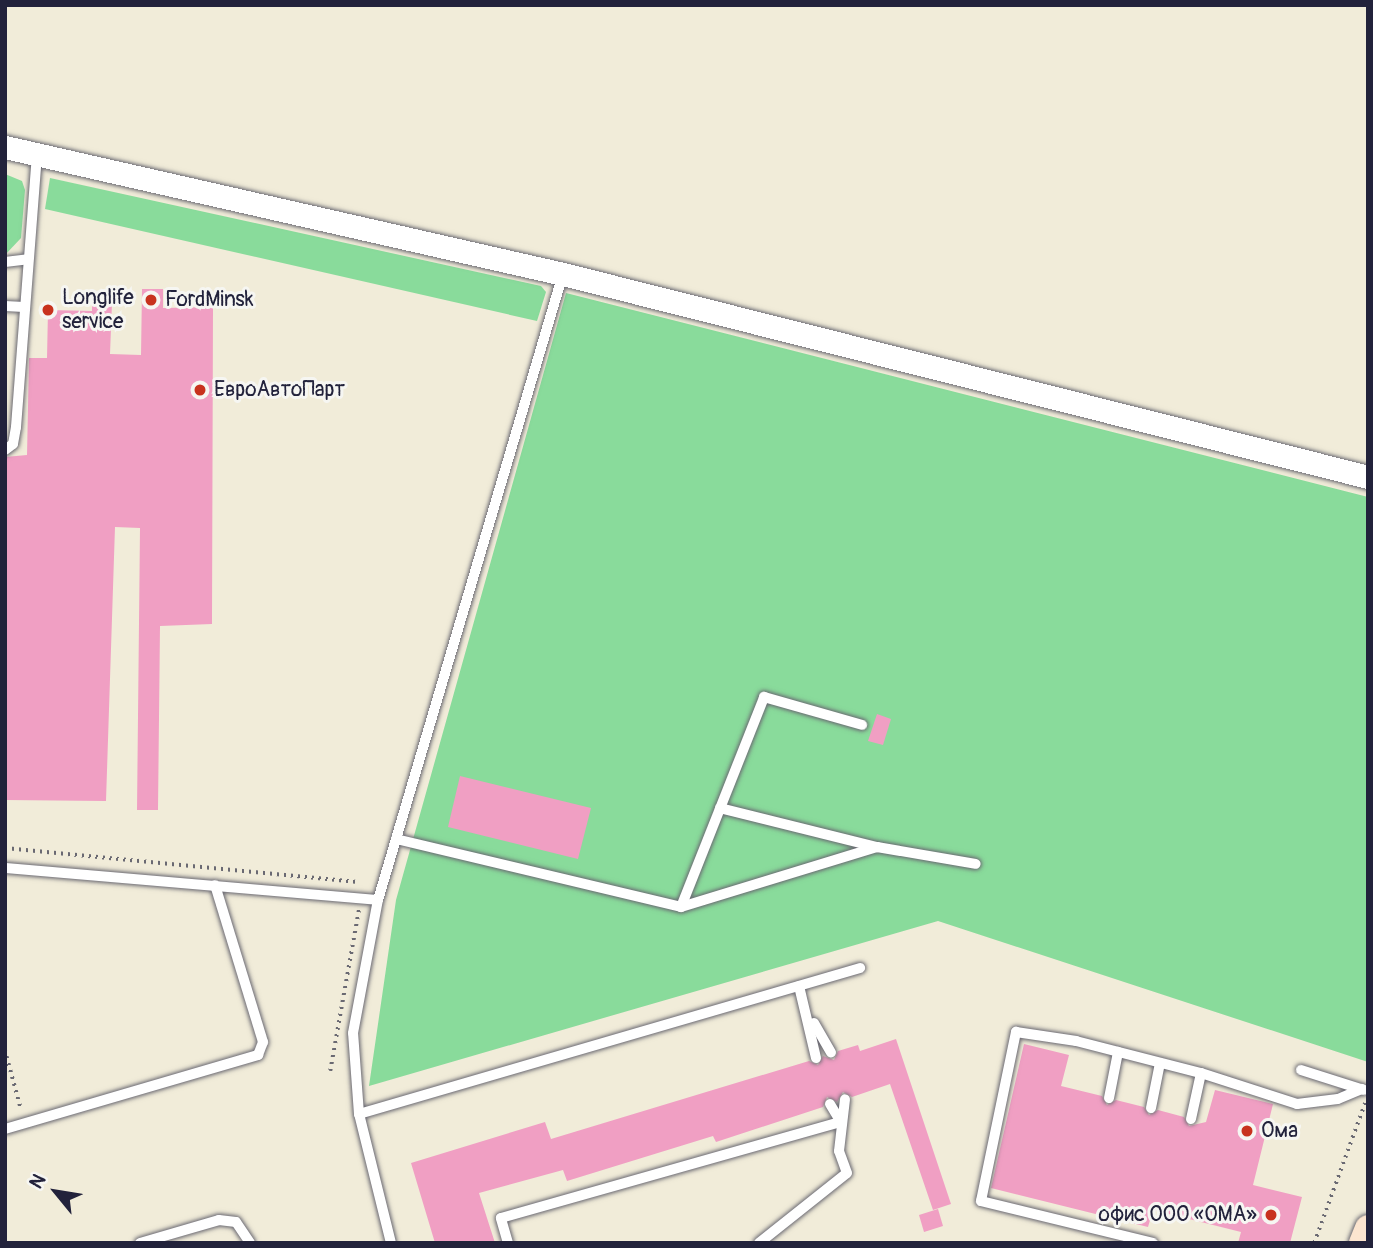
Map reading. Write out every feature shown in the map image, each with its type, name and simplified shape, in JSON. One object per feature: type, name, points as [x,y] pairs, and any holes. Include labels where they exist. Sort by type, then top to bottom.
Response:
[{"type":"main road","points":[[1362,1243],[1368,1228]]},
{"type":"street","points":[[5,147],[563,274],[1368,477]]},
{"type":"lane","points":[[5,450],[13,444],[16,427],[37,155]]},
{"type":"lane","points":[[5,262],[28,259]]},
{"type":"lane","points":[[391,1243],[359,1114],[353,1033],[378,900],[563,274]]},
{"type":"lane","points":[[5,306],[24,307]]},
{"type":"lane","points":[[681,907],[764,697],[862,725]]},
{"type":"lane","points":[[720,808],[877,847],[976,864]]},
{"type":"lane","points":[[396,839],[681,907],[877,847]]},
{"type":"lane","points":[[5,868],[378,900]]},
{"type":"lane","points":[[5,1129],[258,1055],[263,1042],[215,885]]},
{"type":"lane","points":[[359,1114],[860,968]]},
{"type":"lane","points":[[799,986],[810,1017],[831,1053]]},
{"type":"lane","points":[[810,1017],[816,1058]]},
{"type":"lane","points":[[1153,1243],[981,1201],[1016,1032],[1118,1052],[1201,1073],[1251,1094],[1297,1104],[1338,1100],[1366,1092]]},
{"type":"lane","points":[[1109,1098],[1118,1052]]},
{"type":"lane","points":[[1151,1108],[1160,1063]]},
{"type":"lane","points":[[1301,1070],[1366,1092]]},
{"type":"lane","points":[[1191,1119],[1201,1073]]},
{"type":"lane","points":[[759,1243],[847,1173],[839,1151],[845,1099]]},
{"type":"lane","points":[[830,1104],[841,1122]]},
{"type":"lane","points":[[508,1243],[501,1219],[841,1122]]},
{"type":"lane","points":[[140,1243],[219,1220],[236,1222],[250,1243]]},
{"type":"path","points":[[5,848],[364,883],[330,1071]]},
{"type":"path","points":[[5,1050],[23,1108]]},
{"type":"path","points":[[1314,1243],[1366,1092]]},
{"type":"green space","points":[[5,174],[22,181],[25,190],[21,238],[5,255]]},
{"type":"green space","points":[[50,178],[541,286],[546,292],[537,321],[45,209]]},
{"type":"green space","points":[[566,293],[1368,497],[1368,1062],[938,921],[369,1086],[396,900]]},
{"type":"building","points":[[142,289],[163,289],[163,308],[213,307],[212,624],[160,626],[158,810],[137,810],[140,528],[115,527],[106,801],[5,800],[5,457],[27,455],[29,358],[47,358],[48,310],[92,311],[92,302],[112,303],[110,354],[141,355]]},
{"type":"building","points":[[877,714],[891,719],[883,745],[868,741]]},
{"type":"building","points":[[460,776],[591,808],[578,859],[448,827]]},
{"type":"building","points":[[896,1039],[951,1204],[933,1210],[890,1084],[852,1097],[843,1092],[837,1102],[827,1097],[823,1107],[716,1142],[713,1136],[567,1181],[563,1170],[479,1193],[495,1243],[435,1243],[411,1163],[545,1122],[551,1139],[809,1061],[818,1065],[823,1056],[834,1060],[838,1051],[858,1045],[860,1051]]},
{"type":"building","points":[[1024,1044],[1069,1055],[1061,1086],[1102,1096],[1107,1105],[1116,1100],[1144,1107],[1149,1115],[1158,1110],[1184,1117],[1189,1126],[1206,1122],[1215,1090],[1273,1104],[1253,1185],[1302,1197],[1290,1243],[1238,1243],[1241,1232],[1153,1210],[1148,1227],[991,1188]]},
{"type":"building","points":[[938,1209],[943,1226],[924,1232],[919,1215]]},
{"type":"place","name":"FordMinsk","points":[[151,300]]},
{"type":"place","name":"Longlife service","points":[[48,310]]},
{"type":"place","name":"ЕвроАвтоПарт","points":[[200,390]]},
{"type":"place","name":"Ома","points":[[1247,1131]]},
{"type":"place","name":"офис ООО «ОМА»","points":[[1271,1215]]}]
